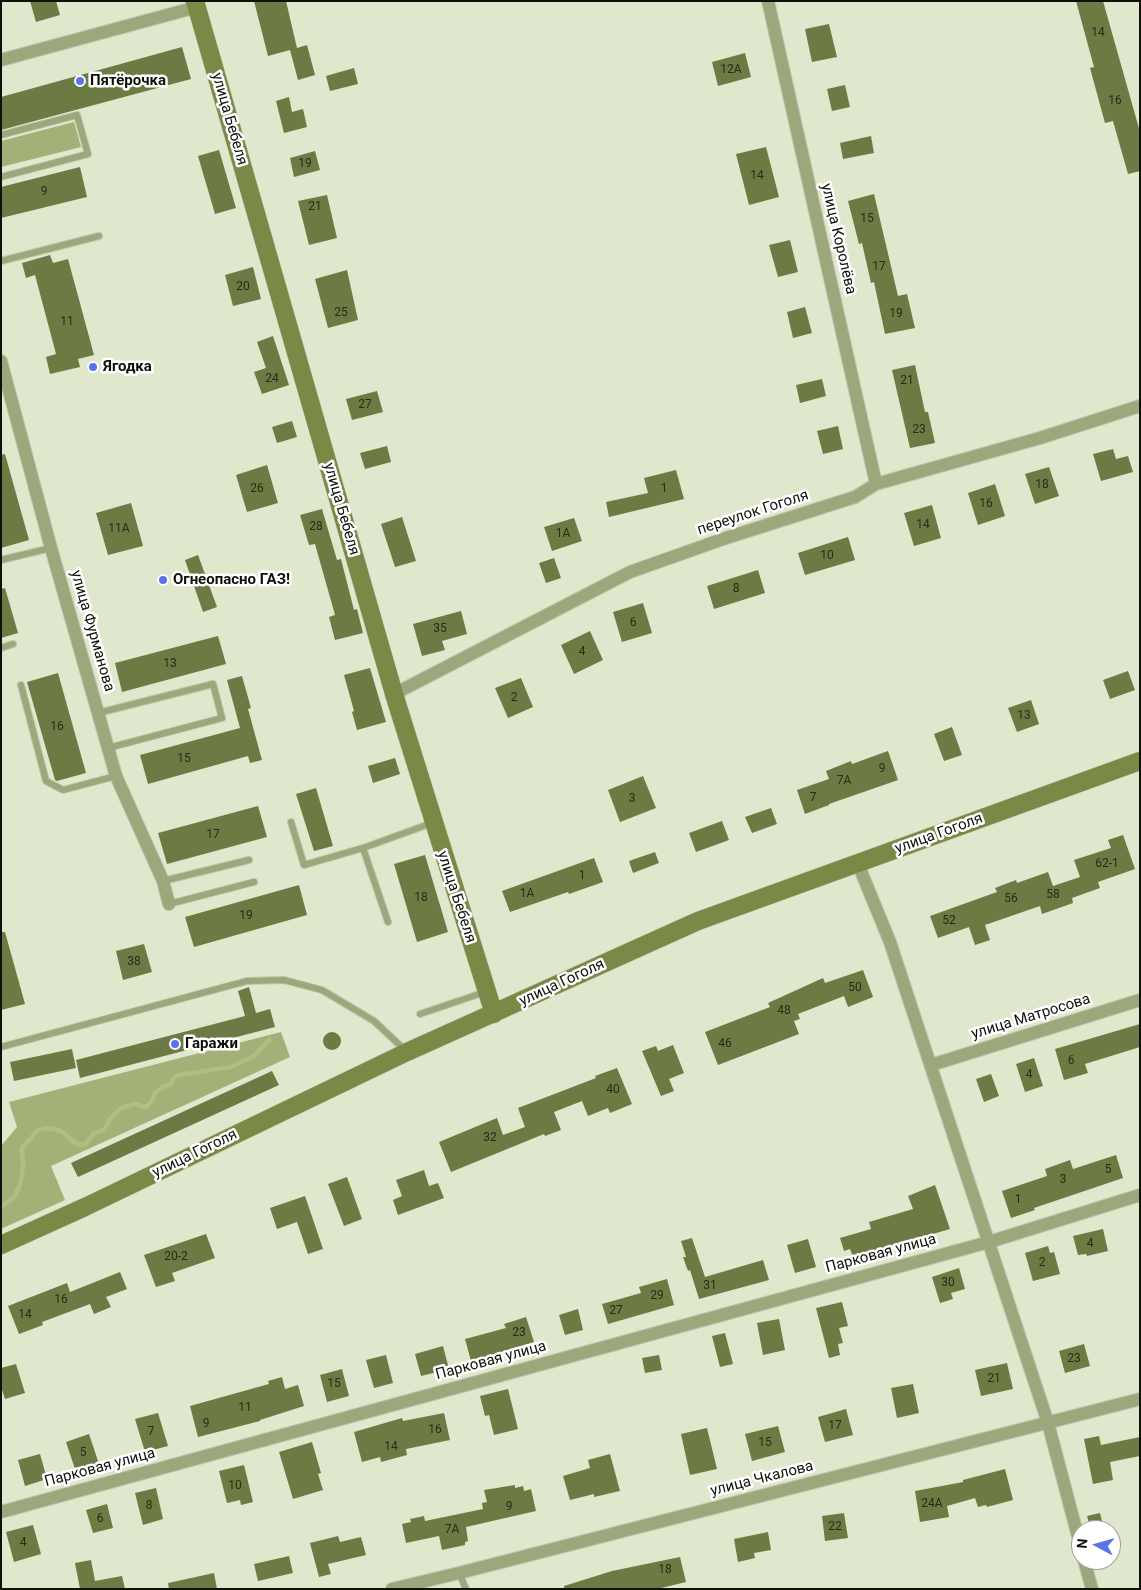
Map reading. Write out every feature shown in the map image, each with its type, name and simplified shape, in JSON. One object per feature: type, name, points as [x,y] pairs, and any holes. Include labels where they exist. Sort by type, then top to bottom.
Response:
[{"type":"main road","name":"улица Бебеля","points":[[196,4],[394,694],[494,1014]]},
{"type":"main road","name":"улица Гоголя","points":[[1,1245],[407,1052],[698,921],[1140,761]]},
{"type":"street","name":"улица Королёва","points":[[768,1],[876,484]]},
{"type":"street","points":[[1,60],[196,4]]},
{"type":"street","name":"улица Фурманова","points":[[1,363],[116,776],[164,881],[169,904]]},
{"type":"street","name":"переулок Гоголя","points":[[394,694],[630,572],[726,538],[855,497],[876,484],[1040,438],[1140,406]]},
{"type":"street","points":[[858,864],[890,942],[931,1065],[1048,1423],[1074,1520]]},
{"type":"street","name":"улица Матросова","points":[[931,1065],[1140,1000]]},
{"type":"street","name":"Парковая улица","points":[[1,1512],[989,1242],[1140,1195]]},
{"type":"street","name":"улица Чкалова","points":[[392,1589],[1140,1400]]},
{"type":"street","points":[[1087,1570],[1092,1589]]},
{"type":"lane","points":[[1,135],[77,115],[88,154],[1,176]]},
{"type":"lane","points":[[1,262],[99,236]]},
{"type":"lane","points":[[1,560],[51,548]]},
{"type":"lane","points":[[1,648],[13,644]]},
{"type":"lane","points":[[98,714],[213,684],[222,718],[108,748]]},
{"type":"lane","points":[[21,685],[46,781],[63,790],[116,776]]},
{"type":"lane","points":[[291,822],[304,865],[363,848],[433,822]]},
{"type":"lane","points":[[363,848],[388,922]]},
{"type":"lane","points":[[164,881],[249,860]]},
{"type":"lane","points":[[169,904],[254,882]]},
{"type":"lane","points":[[1,1047],[247,981],[284,980],[322,990],[374,1021],[407,1052]]},
{"type":"lane","points":[[420,1014],[487,992]]},
{"type":"lane","points":[[459,1573],[466,1589]]},
{"type":"green space","points":[[74,122],[81,147],[1,167],[1,141]]},
{"type":"green space","points":[[281,1032],[290,1057],[51,1166],[65,1200],[1,1229],[1,1146],[17,1127],[9,1102]]},
{"type":"building","points":[[30,1],[56,1],[60,15],[36,22]]},
{"type":"building","points":[[254,1],[286,1],[297,48],[307,45],[315,75],[298,80],[290,50],[268,56]]},
{"type":"building","points":[[1076,1],[1103,1],[1140,132],[1140,171],[1128,174],[1113,121],[1105,123],[1090,68],[1094,67]]},
{"type":"building","points":[[829,24],[837,57],[812,62],[805,29]]},
{"type":"building","points":[[182,47],[191,79],[1,130],[1,97]]},
{"type":"building","points":[[745,53],[751,77],[718,86],[712,62]]},
{"type":"building","points":[[354,68],[358,84],[330,91],[326,76]]},
{"type":"building","points":[[845,85],[850,107],[832,111],[827,89]]},
{"type":"building","points":[[289,97],[292,112],[303,109],[307,127],[284,133],[276,101]]},
{"type":"building","points":[[871,136],[874,153],[843,159],[840,143]]},
{"type":"building","points":[[766,147],[779,197],[749,205],[736,154]]},
{"type":"building","points":[[219,150],[236,208],[215,214],[198,156]]},
{"type":"building","points":[[315,151],[320,170],[294,177],[290,158]]},
{"type":"building","points":[[80,167],[87,197],[1,218],[1,187]]},
{"type":"building","points":[[874,194],[898,296],[907,294],[915,328],[885,334],[874,282],[871,283],[862,243],[859,244],[848,201]]},
{"type":"building","points":[[327,195],[337,238],[309,245],[298,201]]},
{"type":"building","points":[[790,240],[798,272],[778,277],[769,245]]},
{"type":"building","points":[[50,255],[53,263],[68,259],[94,355],[78,359],[80,367],[50,374],[46,357],[56,354],[35,275],[26,278],[22,263]]},
{"type":"building","points":[[253,267],[261,299],[233,306],[225,275]]},
{"type":"building","points":[[347,270],[358,320],[328,328],[315,279]]},
{"type":"building","points":[[805,307],[812,333],[793,338],[787,312]]},
{"type":"building","points":[[273,336],[289,385],[262,394],[254,372],[266,368],[257,342]]},
{"type":"building","points":[[915,365],[925,412],[928,412],[935,443],[910,448],[892,370]]},
{"type":"building","points":[[822,379],[826,396],[800,403],[796,385]]},
{"type":"building","points":[[377,391],[383,412],[352,420],[346,399]]},
{"type":"building","points":[[292,421],[297,437],[277,443],[272,427]]},
{"type":"building","points":[[838,426],[843,449],[823,454],[817,431]]},
{"type":"building","points":[[387,446],[391,462],[365,469],[360,453]]},
{"type":"building","points":[[1113,449],[1116,459],[1128,456],[1133,472],[1101,481],[1093,454]]},
{"type":"building","points":[[5,454],[29,540],[1,548],[1,455]]},
{"type":"building","points":[[267,465],[278,503],[247,512],[236,475]]},
{"type":"building","points":[[1049,467],[1059,496],[1035,504],[1025,474]]},
{"type":"building","points":[[676,470],[684,499],[609,517],[606,502],[648,493],[644,478]]},
{"type":"building","points":[[995,484],[1005,516],[978,525],[968,493]]},
{"type":"building","points":[[131,503],[143,546],[108,555],[96,513]]},
{"type":"building","points":[[932,505],[941,538],[914,546],[904,513]]},
{"type":"building","points":[[322,509],[337,560],[341,559],[354,610],[357,609],[363,633],[335,640],[329,617],[335,615],[315,544],[309,545],[300,515]]},
{"type":"building","points":[[402,517],[416,561],[395,567],[381,524]]},
{"type":"building","points":[[574,518],[582,541],[552,551],[544,527]]},
{"type":"building","points":[[848,537],[855,560],[805,575],[798,553]]},
{"type":"building","points":[[198,555],[217,607],[203,612],[185,560]]},
{"type":"building","points":[[554,558],[561,578],[546,583],[539,563]]},
{"type":"building","points":[[758,570],[765,593],[714,609],[707,586]]},
{"type":"building","points":[[5,588],[18,633],[1,638],[1,589]]},
{"type":"building","points":[[643,603],[652,633],[622,642],[613,612]]},
{"type":"building","points":[[461,611],[467,634],[442,641],[445,650],[422,656],[413,624]]},
{"type":"building","points":[[590,631],[603,660],[574,674],[561,645]]},
{"type":"building","points":[[218,636],[226,664],[122,692],[115,663]]},
{"type":"building","points":[[370,668],[386,722],[357,730],[344,675]]},
{"type":"building","points":[[1128,671],[1135,690],[1110,699],[1103,680]]},
{"type":"building","points":[[58,673],[86,773],[57,781],[55,780],[27,682]]},
{"type":"building","points":[[242,676],[251,708],[248,709],[262,760],[250,763],[248,756],[148,784],[140,755],[240,728],[227,680]]},
{"type":"building","points":[[521,678],[533,707],[508,718],[495,688]]},
{"type":"building","points":[[1031,700],[1039,724],[1017,732],[1008,708]]},
{"type":"building","points":[[952,727],[962,755],[944,761],[934,734]]},
{"type":"building","points":[[888,751],[898,780],[805,814],[797,790],[829,779],[826,771],[851,761],[852,764]]},
{"type":"building","points":[[395,758],[400,774],[373,783],[368,766]]},
{"type":"building","points":[[643,776],[656,808],[620,822],[608,790]]},
{"type":"building","points":[[316,788],[333,846],[314,851],[296,794]]},
{"type":"building","points":[[258,806],[267,837],[167,864],[158,833]]},
{"type":"building","points":[[771,808],[777,824],[752,833],[745,817]]},
{"type":"building","points":[[722,821],[729,840],[696,852],[689,833]]},
{"type":"building","points":[[1123,835],[1135,869],[1098,882],[1100,888],[1072,898],[1073,903],[1042,914],[1040,906],[985,925],[990,940],[975,945],[969,927],[938,938],[930,916],[997,892],[995,888],[1016,880],[1017,883],[1048,872],[1053,886],[1080,877],[1074,860],[1111,848],[1108,840]]},
{"type":"building","points":[[655,852],[659,863],[633,873],[629,861]]},
{"type":"building","points":[[425,855],[448,932],[417,942],[394,864]]},
{"type":"building","points":[[594,858],[603,882],[510,912],[502,891]]},
{"type":"building","points":[[299,885],[307,915],[194,947],[185,917]]},
{"type":"building","points":[[1,932],[5,932],[25,1004],[1,1010]]},
{"type":"building","points":[[144,944],[152,972],[123,980],[116,951]]},
{"type":"building","points":[[863,970],[873,997],[848,1007],[844,996],[798,1014],[800,1019],[794,1021],[799,1034],[718,1065],[705,1032],[770,1007],[768,1003],[823,978],[825,983]]},
{"type":"building","name":"Гаражи","points":[[249,987],[256,1013],[270,1009],[275,1027],[80,1078],[76,1060],[245,1016],[238,991]]},
{"type":"building","points":[[1140,1024],[1140,1047],[1085,1064],[1088,1073],[1064,1080],[1055,1049]]},
{"type":"building","points":[[332,1032],[338,1035],[341,1041],[338,1047],[332,1050],[326,1047],[323,1041],[326,1035]]},
{"type":"building","points":[[673,1045],[684,1073],[669,1079],[674,1091],[661,1096],[642,1051],[656,1046],[658,1051]]},
{"type":"building","points":[[72,1049],[76,1068],[14,1081],[10,1062]]},
{"type":"building","points":[[1034,1058],[1043,1086],[1025,1092],[1016,1064]]},
{"type":"building","points":[[617,1068],[632,1104],[610,1113],[608,1108],[588,1116],[582,1101],[554,1112],[561,1130],[545,1136],[544,1134],[451,1172],[439,1142],[497,1118],[503,1135],[525,1127],[518,1108]]},
{"type":"building","name":"Гаражи","points":[[272,1071],[279,1085],[78,1177],[71,1163]]},
{"type":"building","points":[[991,1074],[999,1096],[984,1102],[976,1079]]},
{"type":"building","points":[[1116,1155],[1123,1178],[1034,1208],[1035,1210],[1011,1218],[1002,1191],[1047,1176],[1045,1169],[1070,1160],[1073,1169]]},
{"type":"building","points":[[424,1170],[429,1186],[438,1183],[444,1198],[398,1215],[393,1200],[402,1196],[396,1180]]},
{"type":"building","points":[[347,1177],[362,1219],[344,1226],[328,1184]]},
{"type":"building","points":[[935,1185],[950,1229],[853,1257],[850,1249],[844,1251],[840,1238],[871,1229],[869,1222],[913,1209],[908,1196]]},
{"type":"building","points":[[305,1196],[323,1249],[308,1254],[297,1222],[277,1229],[270,1208]]},
{"type":"building","points":[[1103,1229],[1108,1251],[1087,1256],[1086,1254],[1078,1255],[1073,1236]]},
{"type":"building","points":[[206,1234],[215,1258],[172,1273],[175,1281],[156,1287],[144,1255]]},
{"type":"building","points":[[692,1238],[705,1277],[763,1260],[769,1280],[699,1299],[690,1270],[688,1271],[683,1257],[686,1257],[681,1241]]},
{"type":"building","points":[[808,1239],[816,1267],[795,1273],[787,1245]]},
{"type":"building","points":[[1048,1246],[1050,1253],[1054,1252],[1060,1274],[1033,1281],[1025,1253]]},
{"type":"building","points":[[959,1268],[965,1289],[951,1293],[953,1299],[940,1303],[932,1277]]},
{"type":"building","points":[[120,1272],[127,1289],[106,1297],[111,1307],[94,1314],[90,1304],[42,1322],[43,1325],[19,1334],[8,1306],[67,1283],[70,1292]]},
{"type":"building","points":[[667,1279],[674,1305],[608,1324],[602,1304],[641,1293],[639,1287]]},
{"type":"building","points":[[842,1302],[848,1326],[839,1328],[843,1343],[838,1344],[840,1355],[829,1358],[816,1308]]},
{"type":"building","points":[[578,1309],[583,1330],[565,1335],[559,1315]]},
{"type":"building","points":[[526,1317],[534,1342],[471,1361],[465,1339],[506,1328],[504,1324]]},
{"type":"building","points":[[779,1319],[785,1350],[763,1355],[757,1323]]},
{"type":"building","points":[[725,1333],[733,1364],[720,1367],[712,1336]]},
{"type":"building","points":[[1084,1344],[1090,1366],[1065,1373],[1059,1351]]},
{"type":"building","points":[[443,1346],[449,1369],[421,1376],[415,1354]]},
{"type":"building","points":[[386,1355],[393,1383],[374,1388],[366,1360]]},
{"type":"building","points":[[659,1355],[662,1370],[645,1373],[642,1358]]},
{"type":"building","points":[[1007,1363],[1013,1389],[981,1396],[975,1370]]},
{"type":"building","points":[[16,1364],[25,1393],[5,1399],[1,1387],[1,1368]]},
{"type":"building","points":[[342,1369],[349,1396],[327,1402],[320,1375]]},
{"type":"building","points":[[282,1377],[285,1389],[298,1385],[304,1406],[260,1421],[198,1437],[190,1406],[269,1384],[268,1381]]},
{"type":"building","points":[[913,1384],[919,1413],[897,1418],[891,1388]]},
{"type":"building","points":[[508,1389],[518,1429],[494,1435],[489,1415],[485,1416],[480,1396]]},
{"type":"building","points":[[846,1409],[853,1435],[825,1442],[818,1417]]},
{"type":"building","points":[[158,1413],[168,1446],[145,1452],[135,1419]]},
{"type":"building","points":[[444,1413],[450,1440],[406,1449],[407,1455],[381,1462],[380,1457],[362,1462],[354,1432],[402,1418],[403,1421]]},
{"type":"building","points":[[778,1426],[785,1452],[752,1461],[745,1434]]},
{"type":"building","points":[[707,1428],[717,1469],[690,1475],[681,1434]]},
{"type":"building","points":[[89,1434],[99,1464],[76,1472],[66,1442]]},
{"type":"building","points":[[1099,1436],[1101,1445],[1140,1437],[1140,1456],[1110,1462],[1113,1480],[1093,1484],[1084,1439]]},
{"type":"building","points":[[312,1442],[321,1473],[318,1474],[323,1490],[293,1499],[279,1452]]},
{"type":"building","points":[[40,1454],[47,1479],[25,1486],[18,1460]]},
{"type":"building","points":[[610,1454],[620,1491],[594,1497],[594,1494],[570,1500],[563,1476],[590,1468],[588,1460]]},
{"type":"building","points":[[244,1465],[253,1502],[241,1505],[240,1500],[227,1503],[219,1471]]},
{"type":"building","points":[[1005,1469],[1013,1500],[987,1507],[986,1505],[978,1507],[975,1498],[947,1506],[949,1517],[920,1522],[915,1491],[963,1482],[963,1480]]},
{"type":"building","points":[[515,1485],[515,1488],[523,1486],[524,1491],[531,1489],[536,1511],[466,1527],[468,1541],[465,1542],[465,1545],[442,1550],[439,1536],[406,1543],[402,1524],[411,1522],[410,1519],[424,1516],[425,1521],[483,1509],[482,1503],[487,1502],[484,1490]]},
{"type":"building","points":[[156,1488],[163,1519],[143,1525],[135,1493]]},
{"type":"building","points":[[107,1504],[113,1528],[93,1533],[86,1510]]},
{"type":"building","points":[[844,1513],[848,1538],[825,1541],[822,1516]]},
{"type":"building","points":[[1100,1513],[1102,1520],[1088,1520],[1087,1516]]},
{"type":"building","points":[[33,1525],[41,1554],[14,1562],[6,1532]]},
{"type":"building","points":[[768,1532],[771,1550],[754,1553],[755,1558],[738,1562],[734,1539]]},
{"type":"building","points":[[338,1536],[340,1542],[361,1537],[366,1555],[328,1564],[331,1574],[319,1577],[310,1543]]},
{"type":"building","points":[[289,1556],[293,1573],[258,1581],[254,1564]]},
{"type":"building","points":[[680,1557],[686,1582],[657,1589],[564,1589],[564,1586],[612,1571]]},
{"type":"building","points":[[91,1560],[95,1581],[122,1576],[125,1589],[80,1589],[75,1563]]},
{"type":"building","points":[[214,1573],[217,1589],[169,1589],[168,1583]]},
{"type":"waterway","points":[[1,1207],[14,1197],[20,1185],[23,1167],[22,1148],[38,1130],[47,1128],[58,1130],[76,1144],[85,1145],[93,1134],[105,1129],[110,1119],[121,1108],[135,1104],[146,1107],[152,1101],[155,1093],[163,1087],[170,1085],[178,1075],[231,1067],[254,1056],[269,1040]]},
{"type":"place","name":"Пятёрочка","points":[[80,81]]},
{"type":"place","name":"Ягодка","points":[[93,367]]},
{"type":"place","name":"Огнеопасно ГАЗ!","points":[[163,580]]},
{"type":"place","name":"Гаражи","points":[[175,1044]]}]
